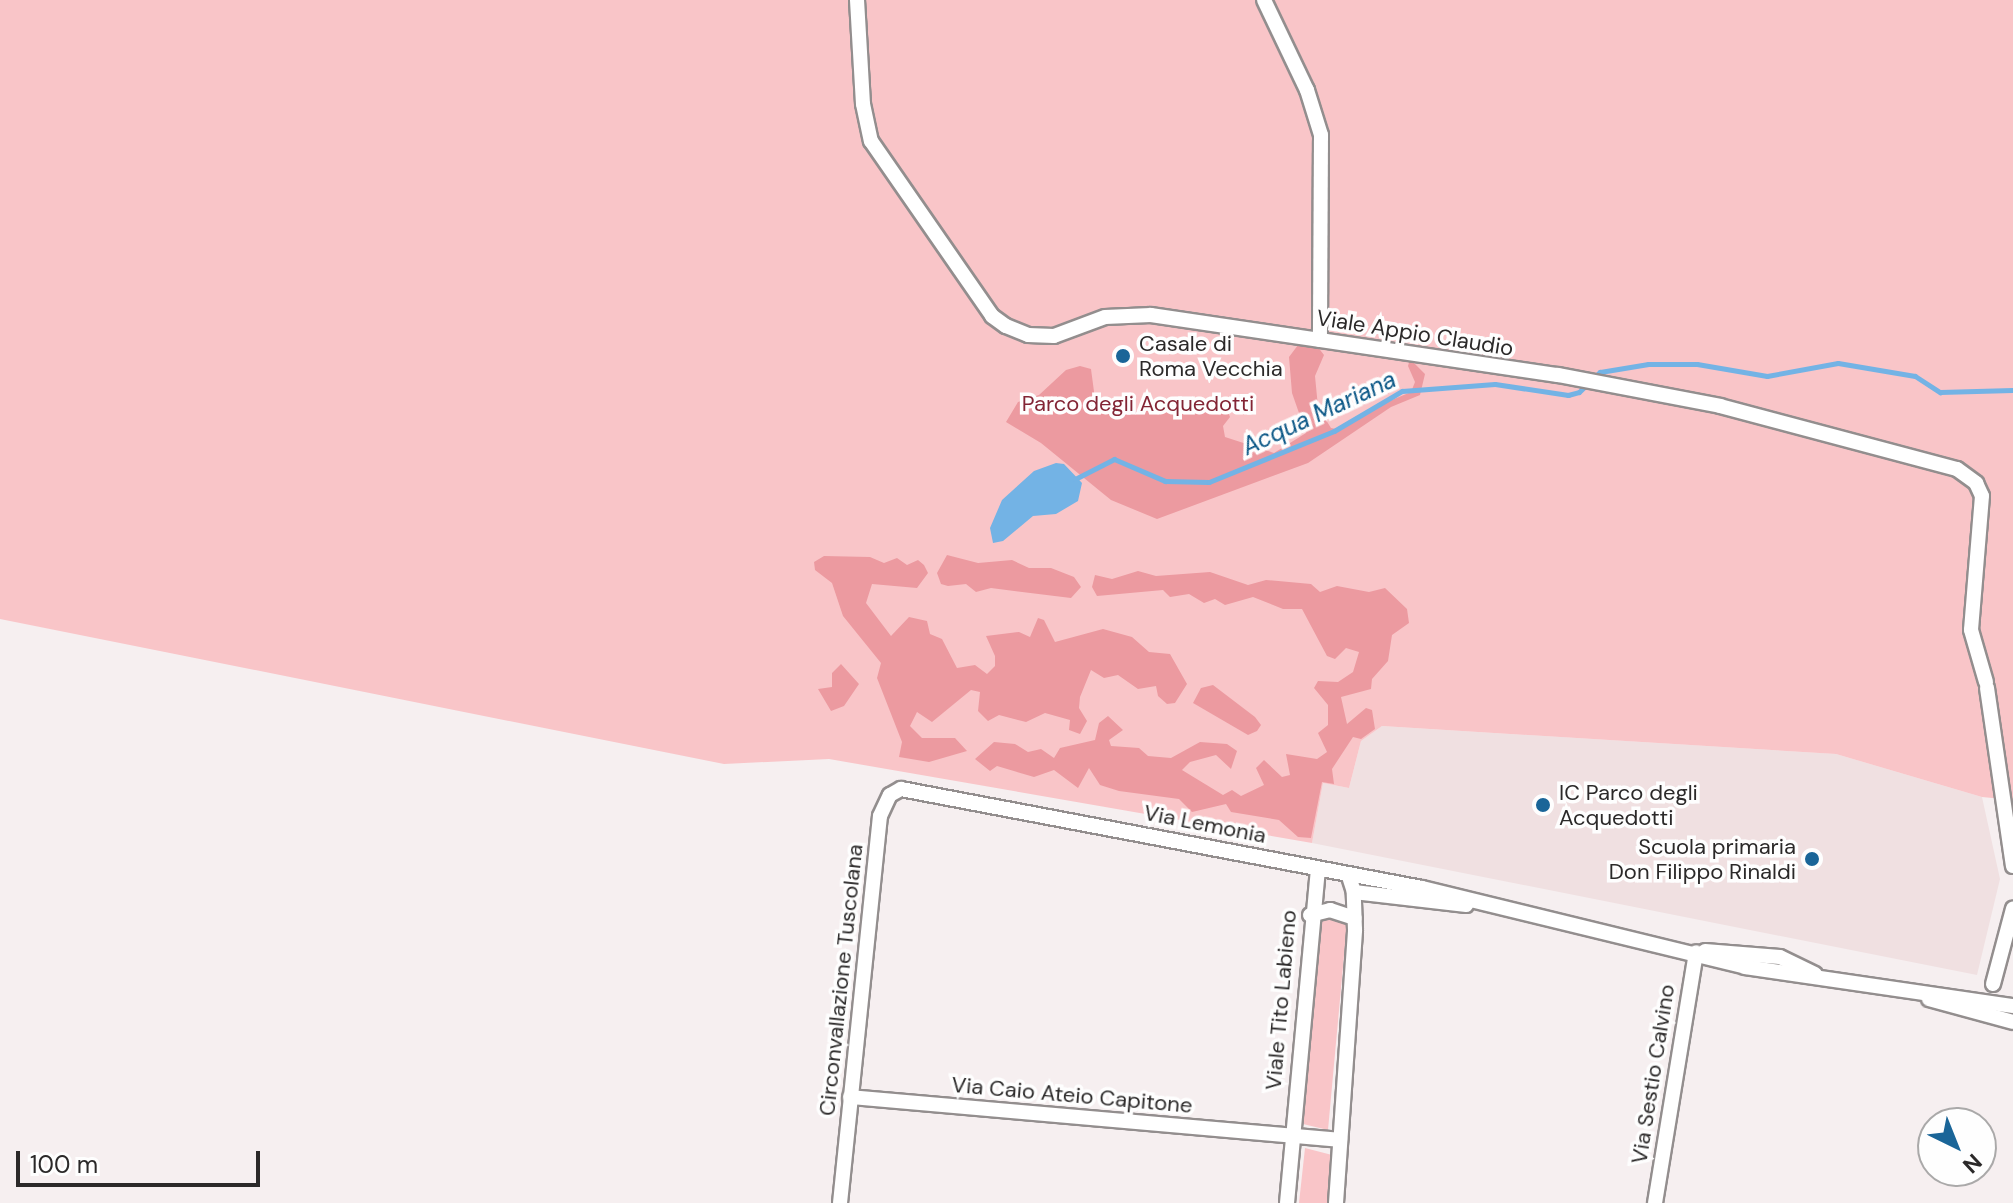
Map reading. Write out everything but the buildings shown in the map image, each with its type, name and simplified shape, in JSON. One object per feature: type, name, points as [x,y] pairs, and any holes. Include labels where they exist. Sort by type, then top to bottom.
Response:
[{"type":"street","name":"Viale Appio Claudio","points":[[857,0],[863,104],[871,141],[999,321],[1028,335],[1054,336],[1105,317],[1131,313],[1320,340],[1572,378],[1720,406],[1967,475],[1982,496],[1971,630],[1986,685],[2009,819],[2013,866]]},
{"type":"street","points":[[1264,0],[1307,90],[1321,135],[1320,340]]},
{"type":"street","name":"Circonvallazione Tuscolana","points":[[840,1203],[880,816],[897,790],[919,791]]},
{"type":"street","name":"Via Lemonia","points":[[919,791],[1348,874],[1696,952],[1755,952],[1790,961],[1815,974],[2003,1009],[2013,1022]]},
{"type":"street","name":"Viale Tito Labieno","points":[[1287,1203],[1310,915],[1318,868]]},
{"type":"street","points":[[1336,1203],[1355,918],[1354,892],[1348,874]]},
{"type":"street","name":"Via Lemonia","points":[[1354,892],[1423,903],[1482,904]]},
{"type":"street","points":[[1993,984],[2013,909]]},
{"type":"street","points":[[1310,915],[1330,910],[1355,918]]},
{"type":"street","name":"Via Sestio Calvino","points":[[1655,1203],[1696,952]]},
{"type":"street","name":"Via Caio Ateio Capitone","points":[[850,1097],[1291,1137]]},
{"type":"street","points":[[1291,1137],[1340,1140]]},
{"type":"shaded area","points":[[1298,345],[1317,346],[1324,355],[1315,376],[1318,407],[1331,428],[1341,430],[1368,410],[1411,392],[1415,382],[1408,366],[1410,359],[1425,374],[1420,395],[1391,407],[1308,463],[1157,519],[1111,500],[1041,443],[1006,422],[1018,402],[1039,395],[1066,370],[1080,366],[1091,369],[1097,414],[1225,405],[1230,417],[1223,426],[1225,437],[1274,453],[1306,433],[1292,393],[1289,357]]},
{"type":"shaded area","points":[[947,555],[978,563],[1012,560],[1029,568],[1051,568],[1074,577],[1081,587],[1071,598],[991,588],[976,592],[966,584],[948,586],[941,584],[937,573]]},
{"type":"shaded area","points":[[824,556],[870,557],[884,563],[897,558],[907,565],[918,560],[924,565],[928,573],[917,588],[872,584],[866,603],[891,636],[909,617],[927,621],[930,634],[942,639],[957,668],[975,665],[987,674],[995,666],[995,656],[986,636],[1019,632],[1030,637],[1038,618],[1044,620],[1055,642],[1103,629],[1132,637],[1149,652],[1170,654],[1187,684],[1175,703],[1167,704],[1158,696],[1156,686],[1138,689],[1118,675],[1104,678],[1091,670],[1080,697],[1079,708],[1087,721],[1080,734],[1069,730],[1070,720],[1045,713],[1026,722],[999,715],[988,721],[978,711],[980,692],[971,690],[932,722],[917,712],[910,726],[922,738],[955,738],[967,751],[929,762],[899,757],[902,742],[877,678],[881,663],[843,616],[832,583],[815,570],[814,562]]},
{"type":"shaded area","points":[[1138,571],[1156,576],[1210,572],[1248,585],[1266,580],[1311,584],[1320,592],[1337,586],[1369,592],[1385,588],[1407,609],[1409,623],[1392,635],[1388,661],[1372,679],[1371,689],[1341,697],[1347,724],[1366,708],[1372,710],[1375,729],[1361,739],[1353,737],[1332,769],[1334,784],[1322,782],[1311,838],[1298,837],[1279,820],[1231,812],[1226,804],[1192,812],[1179,799],[1119,791],[1100,785],[1089,768],[1078,788],[1054,770],[1034,777],[997,766],[990,771],[975,759],[994,742],[1015,744],[1028,752],[1041,749],[1054,758],[1060,748],[1095,740],[1099,723],[1108,716],[1123,730],[1109,740],[1111,746],[1139,748],[1148,756],[1171,758],[1200,742],[1227,744],[1237,751],[1231,769],[1216,755],[1190,762],[1182,770],[1223,795],[1232,790],[1241,796],[1264,785],[1256,768],[1264,760],[1282,777],[1290,775],[1286,754],[1317,759],[1327,752],[1318,733],[1328,725],[1328,705],[1314,688],[1318,681],[1338,682],[1353,672],[1359,652],[1346,648],[1335,659],[1327,656],[1302,609],[1283,609],[1253,597],[1225,605],[1215,599],[1204,603],[1189,594],[1170,597],[1163,590],[1097,596],[1092,587],[1095,575],[1112,579]]},
{"type":"shaded area","points":[[841,664],[859,684],[844,706],[831,711],[818,689],[832,687],[832,673]]},
{"type":"shaded area","points":[[1213,685],[1255,717],[1261,725],[1257,731],[1248,735],[1193,703],[1201,688]]},
{"type":"shaded area","points":[[1382,726],[1836,754],[1982,797],[2000,879],[1977,975],[1312,843],[1323,783],[1349,788],[1361,741]]},
{"type":"green space","name":"Parco degli Acquedotti","points":[[0,0],[2013,0],[2013,800],[1982,797],[1836,754],[1382,726],[1361,741],[1349,788],[1323,783],[1312,843],[829,759],[724,764],[0,619]]},
{"type":"green space","points":[[1324,915],[1347,923],[1328,1130],[1303,1124],[1318,923]]},
{"type":"green space","points":[[1305,1148],[1332,1155],[1328,1203],[1299,1203]]},
{"type":"water","points":[[1056,463],[1064,464],[1082,483],[1078,501],[1056,514],[1033,516],[1003,541],[993,543],[990,528],[1002,500],[1034,471]]},
{"type":"waterway","name":"Acqua Mariana","points":[[1075,479],[1114,459],[1165,481],[1209,482],[1334,431],[1402,391],[1495,384],[1568,395],[1579,392],[1600,372],[1648,364],[1697,364],[1767,376],[1838,363],[1915,376],[1940,392],[2013,390]]},
{"type":"place","name":"Casale di Roma Vecchia","points":[[1123,356]]},
{"type":"place","name":"IC Parco degli Acquedotti","points":[[1543,805]]},
{"type":"place","name":"Scuola primaria Don Filippo Rinaldi","points":[[1812,859]]}]
